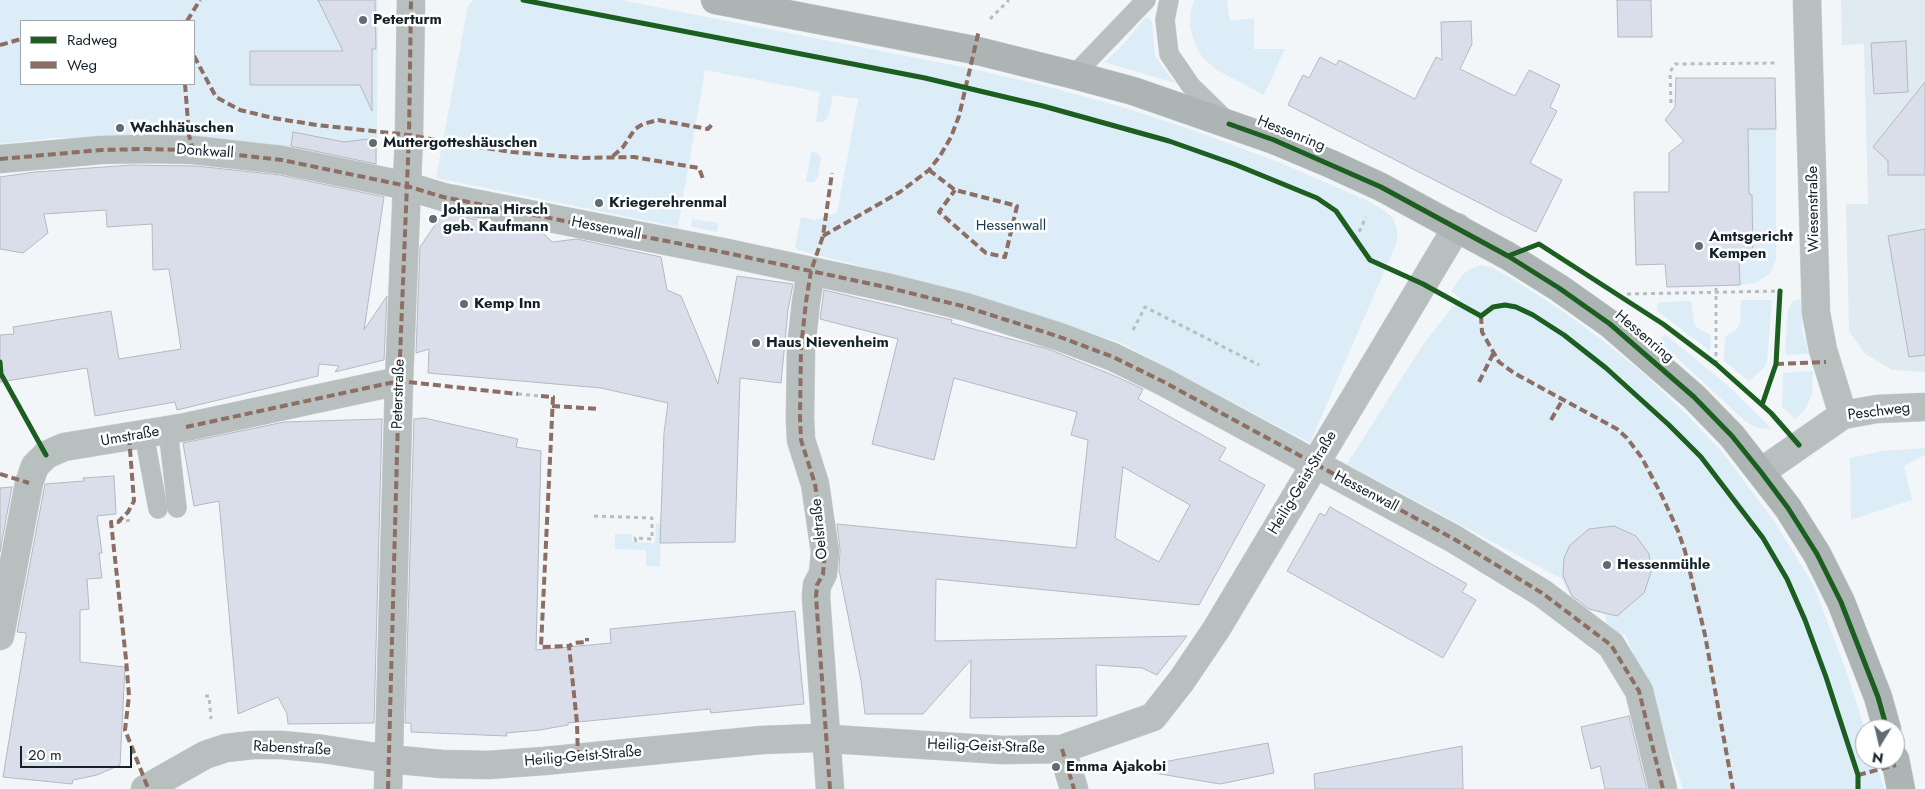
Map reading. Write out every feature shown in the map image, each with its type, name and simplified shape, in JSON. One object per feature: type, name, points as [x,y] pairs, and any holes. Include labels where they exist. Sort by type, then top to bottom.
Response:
[{"type":"main road","name":"Hessenring","points":[[715,0],[974,50],[1074,74],[1229,124],[1274,140],[1356,176],[1457,227],[1559,288],[1610,324],[1694,397],[1732,436],[1761,472],[1788,508],[1817,554],[1841,602],[1878,698],[1884,719]]},
{"type":"main road","points":[[1897,769],[1901,789]]},
{"type":"street","name":"Peterstraße","points":[[388,789],[411,0]]},
{"type":"street","name":"Wiesenstraße","points":[[1807,0],[1816,313],[1822,350],[1843,415]]},
{"type":"street","name":"Donkwall","points":[[0,159],[101,150],[193,150],[282,160],[407,186]]},
{"type":"street","name":"Hessenwall","points":[[407,186],[443,198],[718,251],[890,288],[966,307],[1060,337],[1113,357],[1162,381],[1314,465],[1454,539],[1542,593],[1611,645],[1639,691],[1663,789]]},
{"type":"street","name":"Heilig-Geist-Straße","points":[[389,759],[442,764],[488,765],[762,740],[827,738],[1002,750],[1062,749],[1153,716],[1182,680],[1217,628],[1457,227]]},
{"type":"street","name":"Oelstraße","points":[[811,271],[801,348],[801,440],[815,484],[825,552],[825,562],[817,585],[816,597],[830,789]]},
{"type":"street","name":"Umstraße","points":[[0,636],[29,484],[35,466],[46,455],[64,448],[166,430],[399,381]]},
{"type":"street","name":"Peschweg","points":[[1761,472],[1843,415],[1877,409],[1925,407]]},
{"type":"street","name":"Rabenstraße","points":[[145,789],[206,754],[226,748],[253,745],[282,745],[389,759]]},
{"type":"street","points":[[1062,749],[1074,789]]},
{"type":"lane","points":[[1074,74],[1146,0]]},
{"type":"lane","points":[[1168,0],[1165,20],[1169,54],[1191,86],[1229,124]]},
{"type":"lane","points":[[166,430],[167,509]]},
{"type":"path","points":[[985,24],[1008,0]]},
{"type":"path","points":[[1671,103],[1670,72],[1675,64],[1809,63]]},
{"type":"path","points":[[1716,287],[1716,364]]},
{"type":"path","points":[[1627,294],[1816,290]]},
{"type":"path","points":[[1130,337],[1145,307],[1259,365]]},
{"type":"path","points":[[518,394],[540,396]]},
{"type":"path","points":[[594,516],[652,518],[652,539],[635,538],[636,542]]},
{"type":"path","points":[[118,522],[127,520]]},
{"type":"path","points":[[205,696],[209,696],[211,724]]},
{"type":"shaded area","points":[[1841,0],[1925,0],[1925,372],[1892,370],[1864,353],[1849,331],[1846,204],[1868,204],[1864,44],[1842,45]]},
{"type":"green space","points":[[0,0],[378,0],[377,169],[189,138],[54,138],[0,144]]},
{"type":"green space","points":[[474,0],[621,0],[978,70],[1049,87],[1119,106],[1190,129],[1281,163],[1366,200],[1393,218],[1397,230],[1397,242],[1310,443],[1121,343],[970,294],[798,250],[795,247],[801,217],[814,220],[837,213],[858,99],[833,95],[828,118],[822,122],[816,122],[820,92],[705,70],[678,227],[436,178],[468,5]]},
{"type":"green space","points":[[1194,0],[1227,0],[1230,21],[1254,18],[1254,49],[1285,49],[1264,95],[1217,70],[1202,57],[1195,44],[1190,27]]},
{"type":"green space","points":[[1146,17],[1152,21],[1155,56],[1175,83],[1104,62],[1119,49]]},
{"type":"green space","points":[[1748,129],[1776,129],[1776,260],[1770,274],[1755,283],[1740,285],[1739,258],[1753,257],[1752,195],[1749,194]]},
{"type":"green space","points":[[811,151],[817,153],[821,158],[818,177],[814,182],[806,182]]},
{"type":"green space","points":[[692,219],[719,223],[717,232],[691,227]]},
{"type":"green space","points":[[1481,265],[1493,268],[1561,310],[1602,340],[1644,374],[1723,453],[1774,521],[1813,584],[1843,662],[1862,719],[1855,719],[1855,769],[1878,769],[1884,789],[1683,789],[1648,686],[1625,634],[1619,635],[1607,625],[1605,614],[1586,609],[1570,596],[1562,579],[1347,464],[1424,343],[1460,298],[1451,291],[1463,274]]},
{"type":"green space","points":[[1801,299],[1802,329],[1809,354],[1788,355],[1785,353],[1788,310],[1793,301]]},
{"type":"green space","points":[[1741,300],[1772,300],[1767,362],[1764,368],[1749,381],[1724,361],[1725,337],[1737,329],[1740,323]]},
{"type":"green space","points":[[1691,301],[1694,324],[1711,335],[1710,351],[1657,311],[1658,302]]},
{"type":"green space","points":[[1665,334],[1726,384],[1772,429],[1757,428],[1745,421],[1659,341]]},
{"type":"green space","points":[[1813,371],[1812,395],[1804,411],[1795,419],[1782,406],[1783,373]]},
{"type":"green space","points":[[1925,448],[1925,455],[1904,466],[1912,500],[1851,520],[1850,458],[1882,451]]},
{"type":"green space","points":[[656,523],[661,524],[660,567],[646,566],[646,550],[615,549],[615,534],[632,534],[632,542],[655,543]]},
{"type":"building","points":[[318,0],[375,0],[376,49],[372,49],[372,111],[360,85],[250,85],[250,51],[343,51]]},
{"type":"building","points":[[1617,0],[1651,0],[1652,37],[1618,37]]},
{"type":"building","points":[[1471,21],[1472,44],[1460,69],[1515,96],[1529,70],[1560,85],[1550,107],[1557,111],[1530,163],[1562,180],[1536,232],[1288,105],[1303,75],[1309,78],[1320,57],[1336,65],[1339,60],[1415,99],[1436,57],[1442,60],[1441,22]]},
{"type":"building","points":[[1906,41],[1908,92],[1874,94],[1871,43]]},
{"type":"building","points":[[1676,78],[1775,78],[1776,129],[1748,129],[1749,194],[1752,195],[1753,257],[1739,258],[1740,285],[1667,287],[1665,264],[1636,265],[1634,192],[1669,192],[1669,153],[1684,141],[1665,120],[1675,107]]},
{"type":"building","points":[[1925,82],[1925,175],[1888,175],[1888,161],[1873,147]]},
{"type":"building","points":[[293,132],[344,142],[376,138],[376,164],[291,146]]},
{"type":"building","points":[[131,165],[196,166],[280,175],[384,197],[364,330],[387,296],[384,360],[335,372],[339,366],[319,364],[318,376],[177,410],[175,402],[95,416],[87,368],[0,382],[0,335],[14,334],[13,327],[111,311],[119,359],[181,349],[169,269],[153,270],[152,224],[107,227],[106,210],[44,214],[48,233],[23,253],[0,249],[0,177],[35,172]]},
{"type":"building","points":[[448,214],[542,232],[552,242],[577,239],[661,257],[667,290],[681,296],[718,384],[737,276],[793,284],[788,310],[781,383],[740,378],[735,542],[660,543],[664,433],[668,403],[601,388],[428,373],[429,349],[416,353],[420,247],[439,219]]},
{"type":"building","points":[[1925,229],[1925,355],[1909,357],[1888,236]]},
{"type":"building","points":[[824,290],[952,320],[951,323],[1048,349],[1143,389],[1138,399],[1226,448],[1219,460],[1265,485],[1199,605],[936,579],[935,641],[1187,636],[1157,675],[1142,668],[1096,665],[1097,716],[970,718],[971,660],[923,714],[865,714],[861,681],[839,570],[840,550],[837,524],[1076,548],[1088,440],[1071,435],[1077,412],[954,378],[934,460],[872,444],[898,339],[820,319]],"holes":[[[1123,467],[1190,505],[1159,562],[1115,538]]]},
{"type":"building","points":[[424,418],[518,439],[516,447],[541,451],[536,650],[611,643],[610,629],[795,611],[804,704],[711,713],[710,709],[568,723],[568,725],[540,730],[506,733],[507,736],[411,732],[411,723],[405,723],[414,419]]},
{"type":"building","points":[[382,419],[374,723],[288,724],[287,714],[278,697],[238,714],[219,501],[194,506],[183,443],[284,422]]},
{"type":"building","points":[[114,476],[116,514],[97,516],[102,553],[99,553],[102,578],[87,579],[89,609],[80,610],[80,662],[125,667],[120,765],[97,775],[73,780],[72,784],[3,777],[26,636],[26,633],[17,632],[45,484],[84,481],[83,478]]},
{"type":"building","points":[[12,487],[0,552],[0,488]]},
{"type":"building","points":[[1330,507],[1467,584],[1462,592],[1476,600],[1443,658],[1287,571],[1320,513],[1325,516]]},
{"type":"building","name":"Hessenmühle","points":[[1614,526],[1636,536],[1649,554],[1651,572],[1644,593],[1617,616],[1589,609],[1572,596],[1563,576],[1564,558],[1570,545],[1589,529]]},
{"type":"building","points":[[1629,716],[1647,789],[1605,789],[1600,766],[1591,769],[1581,727]]},
{"type":"building","points":[[1268,743],[1274,773],[1220,784],[1142,771],[1141,766]]},
{"type":"building","points":[[1462,746],[1463,789],[1315,789],[1314,774]]},
{"type":"marked path","points":[[188,20],[200,0]]},
{"type":"marked path","points":[[388,789],[399,381],[409,135],[411,0]]},
{"type":"marked path","points":[[823,236],[900,192],[929,170],[940,156],[951,137],[959,116],[979,30]]},
{"type":"marked path","points":[[0,45],[20,39]]},
{"type":"marked path","points":[[195,58],[216,97],[240,110],[273,118],[409,135],[512,152],[583,158],[634,157],[699,168],[703,179]]},
{"type":"marked path","points":[[185,85],[189,135],[193,150]]},
{"type":"marked path","points":[[613,156],[623,147],[635,129],[643,124],[658,120],[708,129],[714,122]]},
{"type":"marked path","points":[[0,159],[101,150],[145,149],[193,150],[282,160],[407,186],[443,197],[727,253],[890,288],[966,307],[1060,337],[1113,357],[1162,381],[1454,539],[1542,593],[1611,645],[1639,691],[1663,789]]},
{"type":"marked path","points":[[929,170],[955,190],[1017,206],[1005,257],[986,253],[939,212],[955,190]]},
{"type":"marked path","points":[[830,789],[816,597],[817,585],[823,574],[825,552],[815,484],[801,440],[800,418],[801,348],[806,302],[811,271],[823,236],[832,173]]},
{"type":"marked path","points":[[1481,316],[1482,332],[1499,362],[1514,373],[1617,429],[1627,438],[1642,458],[1662,496],[1685,551],[1705,635],[1733,789]]},
{"type":"marked path","points":[[1479,382],[1493,354]]},
{"type":"marked path","points":[[1776,364],[1826,362]]},
{"type":"marked path","points":[[186,427],[399,381],[518,394]]},
{"type":"marked path","points":[[541,396],[553,397],[541,647],[569,646]]},
{"type":"marked path","points":[[1551,420],[1563,399]]},
{"type":"marked path","points":[[552,406],[598,409]]},
{"type":"marked path","points":[[129,437],[134,501],[128,512],[118,522],[111,522],[129,696],[125,730],[148,788]]},
{"type":"marked path","points":[[0,474],[29,483]]},
{"type":"marked path","points":[[578,758],[577,723],[569,646],[574,643],[587,642],[587,638]]},
{"type":"marked path","points":[[1062,749],[1074,789]]},
{"type":"marked path","points":[[1858,775],[1881,769]]},
{"type":"cycle path","points":[[523,0],[925,78],[1043,106],[1169,141],[1234,164],[1317,198],[1336,211],[1370,260],[1423,284],[1481,316],[1493,307],[1505,305],[1516,307],[1533,315],[1564,335],[1606,368],[1669,425],[1701,457],[1763,538],[1787,579],[1805,620],[1858,775],[1858,789]]},
{"type":"cycle path","points":[[1229,124],[1274,140],[1381,187],[1508,256],[1559,288],[1610,324],[1694,397],[1732,436],[1761,472],[1788,508],[1817,554],[1841,602],[1878,697],[1884,719]]},
{"type":"cycle path","points":[[1508,256],[1539,244],[1663,324],[1716,364],[1771,413],[1799,445]]},
{"type":"cycle path","points":[[1762,405],[1776,364],[1780,291]]},
{"type":"cycle path","points":[[0,362],[1,374],[46,455]]},
{"type":"place","name":"Peterturm","points":[[363,20]]},
{"type":"place","name":"Wachhäuschen","points":[[120,128]]},
{"type":"place","name":"Muttergotteshäuschen","points":[[373,143]]},
{"type":"place","name":"Kriegerehrenmal","points":[[599,203]]},
{"type":"place","name":"Johanna Hirsch geb. Kaufmann","points":[[433,219]]},
{"type":"place","name":"Amtsgericht Kempen","points":[[1699,246]]},
{"type":"place","name":"Kemp Inn","points":[[464,304]]},
{"type":"place","name":"Haus Nievenheim","points":[[756,343]]},
{"type":"place","name":"Hessenmühle","points":[[1607,565]]},
{"type":"place","name":"Emma Ajakobi","points":[[1056,767]]}]
